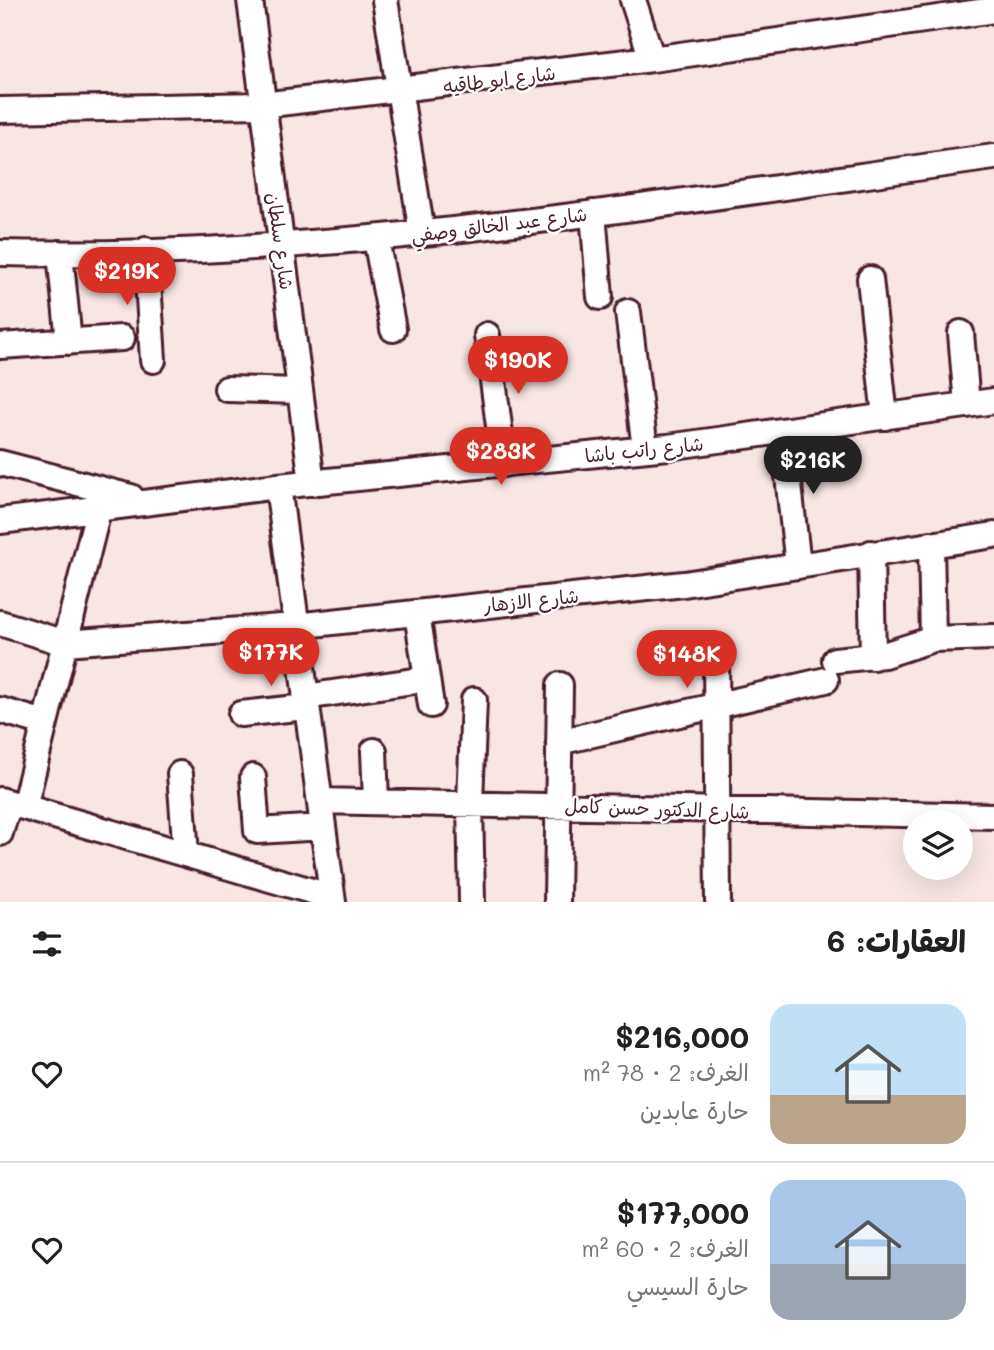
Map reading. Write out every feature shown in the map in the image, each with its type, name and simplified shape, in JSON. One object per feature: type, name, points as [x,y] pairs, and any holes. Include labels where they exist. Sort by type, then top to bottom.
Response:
[{"type":"street","name":"شارع سلطان","points":[[250,0],[312,483]]},
{"type":"street","points":[[385,0],[422,233]]},
{"type":"street","points":[[633,0],[652,59]]},
{"type":"street","name":"شارع ابو طاقيه","points":[[0,110],[262,105],[400,91],[652,59],[907,11],[994,10]]},
{"type":"street","name":"شارع عبد الخالق وصفي","points":[[0,253],[282,247],[376,239],[593,214],[994,157]]},
{"type":"street","points":[[593,214],[600,297]]},
{"type":"street","points":[[376,239],[393,329]]},
{"type":"street","points":[[146,250],[153,360]]},
{"type":"street","points":[[60,253],[69,342]]},
{"type":"street","points":[[870,279],[885,417]]},
{"type":"street","points":[[628,312],[645,449]]},
{"type":"street","points":[[961,333],[967,405]]},
{"type":"street","points":[[487,335],[504,464]]},
{"type":"street","points":[[0,346],[122,338]]},
{"type":"street","points":[[227,389],[300,391]]},
{"type":"street","name":"شارع راتب باشا","points":[[0,521],[99,506],[278,486],[645,449],[994,401]]},
{"type":"street","points":[[783,431],[798,566]]},
{"type":"street","points":[[0,463],[146,501]]},
{"type":"street","points":[[11,803],[333,899],[278,486]]},
{"type":"street","points":[[0,833],[45,723],[99,506]]},
{"type":"street","name":"شارع الازهار","points":[[65,643],[295,626],[684,584],[994,535]]},
{"type":"street","points":[[931,544],[933,639]]},
{"type":"street","points":[[871,554],[873,657]]},
{"type":"street","points":[[417,613],[431,705]]},
{"type":"street","points":[[0,623],[65,643]]},
{"type":"street","points":[[559,742],[717,707],[933,639],[994,637]]},
{"type":"street","points":[[716,655],[718,902]]},
{"type":"street","points":[[241,714],[427,679]]},
{"type":"street","points":[[557,902],[560,685]]},
{"type":"street","points":[[472,902],[470,802],[474,700]]},
{"type":"street","points":[[0,709],[45,723]]},
{"type":"street","points":[[374,751],[376,802]]},
{"type":"street","points":[[180,774],[186,854]]},
{"type":"street","points":[[253,777],[257,831],[323,827]]},
{"type":"street","name":"شارع الدكتور حسن كامل","points":[[320,801],[470,802],[718,812],[994,816]]}]
